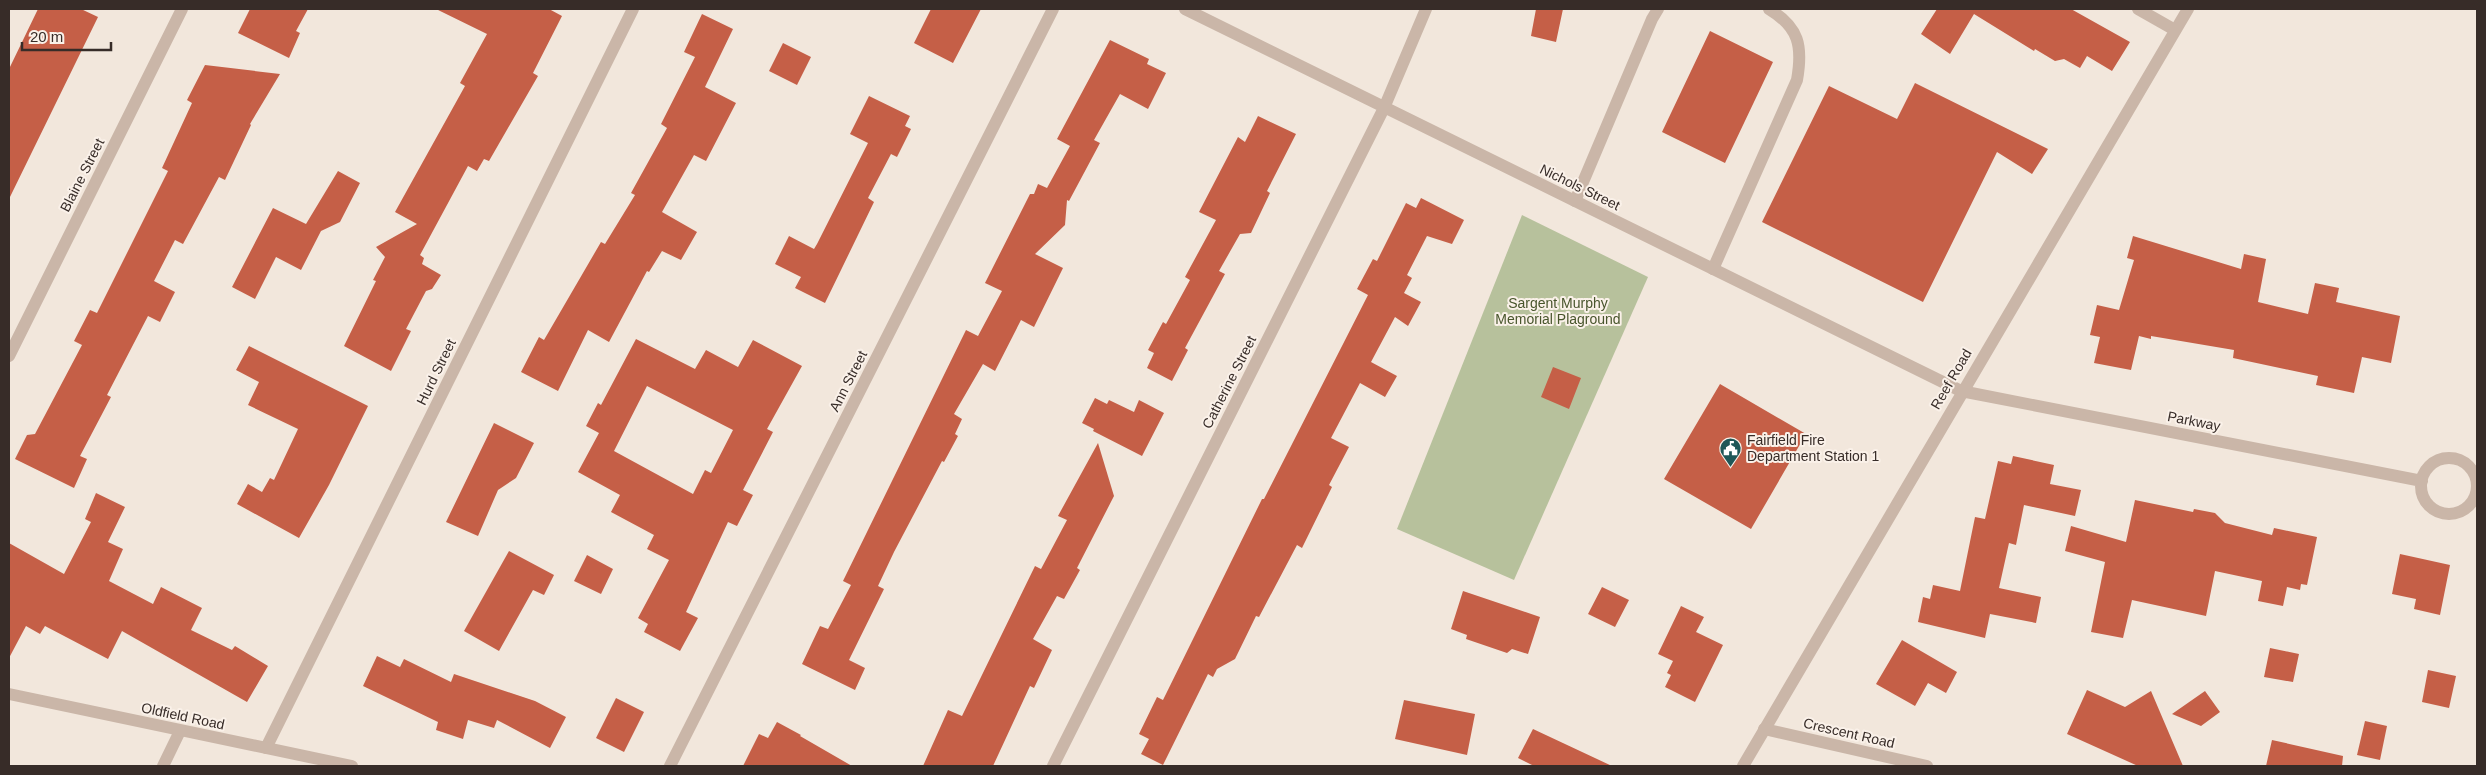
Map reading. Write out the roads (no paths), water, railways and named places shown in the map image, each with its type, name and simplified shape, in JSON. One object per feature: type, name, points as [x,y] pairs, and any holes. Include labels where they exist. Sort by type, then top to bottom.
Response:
[{"type":"street","name":"Blaine Street","points":[[9,356],[182,9]]},
{"type":"street","name":"Hurd Street","points":[[266,748],[633,9]]},
{"type":"street","name":"Ann Street","points":[[670,766],[1053,9]]},
{"type":"street","name":"Nichols Street","points":[[1185,9],[1961,391]]},
{"type":"street","name":"Catherine Street","points":[[1052,766],[1384,108],[1426,9]]},
{"type":"street","points":[[1575,201],[1652,19],[1658,9]]},
{"type":"street","points":[[1713,269],[1797,80],[1800,64],[1799,45],[1794,32],[1785,19],[1769,9]]},
{"type":"street","points":[[2138,9],[2175,30]]},
{"type":"street","name":"Reef Road","points":[[1743,766],[1961,391],[2188,9]]},
{"type":"street","name":"Parkway","points":[[1961,391],[2422,481]]},
{"type":"street","points":[[2448,458],[2457,460],[2472,470],[2477,488],[2470,505],[2455,514],[2445,514],[2437,511],[2424,498],[2422,481],[2431,465],[2448,458]]},
{"type":"street","name":"Oldfield Road","points":[[9,694],[352,766]]},
{"type":"street","name":"Crescent Road","points":[[1764,729],[1927,766]]},
{"type":"street","points":[[163,766],[180,731]]},
{"type":"place","name":"Fairfield Fire Department Station 1","points":[[1731,467]]},
{"type":"park label","name":"Sargent Murphy Memorial Plaground","points":[[1558,312]]}]
